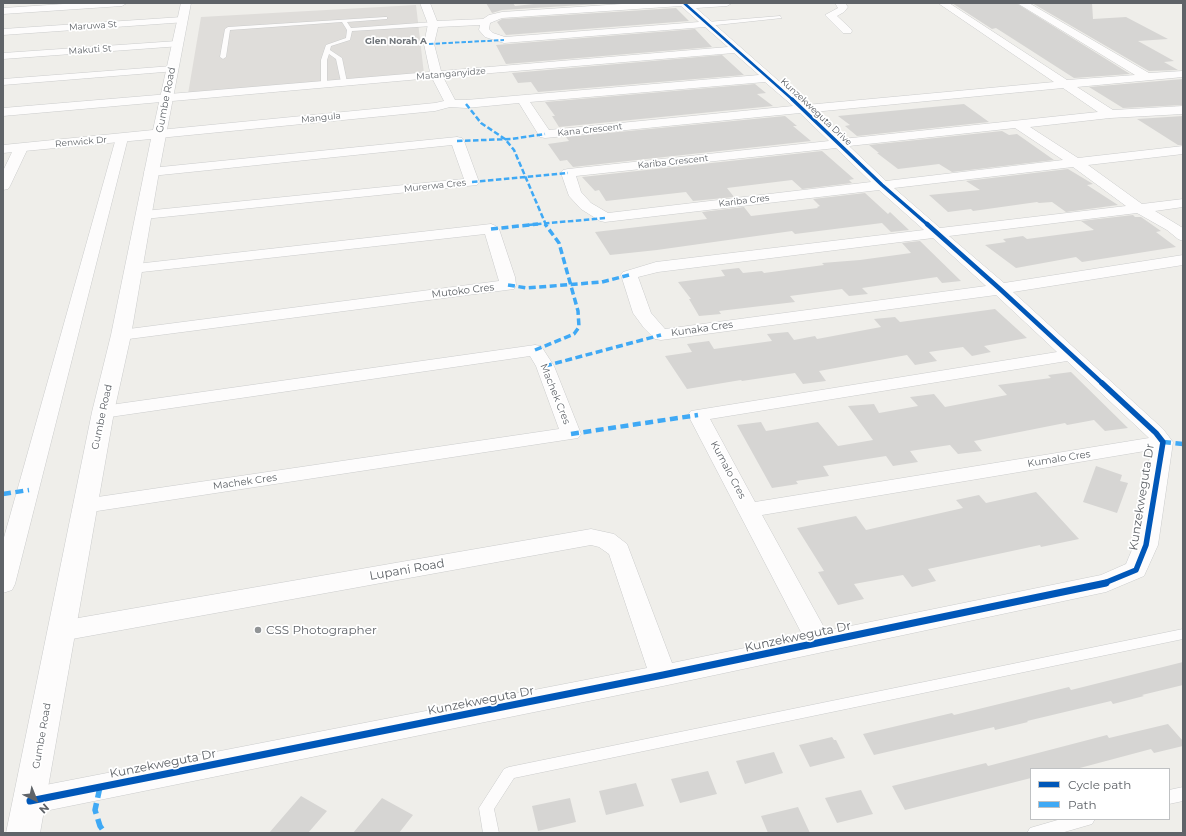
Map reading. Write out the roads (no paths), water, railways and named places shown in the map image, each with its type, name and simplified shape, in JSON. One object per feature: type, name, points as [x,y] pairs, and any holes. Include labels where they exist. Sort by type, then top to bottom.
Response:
[{"type":"street","points":[[3,11],[122,3]]},
{"type":"street","points":[[433,24],[485,22],[502,15],[684,4],[727,3]]},
{"type":"street","points":[[840,3],[843,7],[841,10],[830,15],[847,30]]},
{"type":"street","points":[[943,3],[1110,114]]},
{"type":"street","points":[[1022,3],[1145,76]]},
{"type":"street","points":[[429,4],[433,24],[429,44],[436,75],[449,98],[450,103]]},
{"type":"street","name":"Kunzekweguta Drive","points":[[684,4],[803,109],[839,145],[936,233]]},
{"type":"street","name":"Maruwa St","points":[[3,32],[184,12]]},
{"type":"street","name":"Gumbe Road","points":[[24,833],[84,506],[103,412],[121,335],[151,172],[184,12]]},
{"type":"street","points":[[485,22],[484,30],[489,35],[504,40],[707,24]]},
{"type":"street","name":"Makuti St","points":[[3,56],[177,44]]},
{"type":"street","name":"Matanganyidze","points":[[3,112],[324,83],[736,50]]},
{"type":"street","points":[[3,82],[172,69]]},
{"type":"street","points":[[803,109],[1145,76],[1183,74]]},
{"type":"street","points":[[522,99],[768,78]]},
{"type":"street","name":"Mangula","points":[[159,134],[435,107],[450,103],[466,104],[522,99]]},
{"type":"street","name":"Kana Crescent","points":[[522,99],[545,134],[803,109]]},
{"type":"street","points":[[839,145],[1110,114],[1183,110]]},
{"type":"street","points":[[1017,124],[1075,162],[1137,207],[1172,227],[1183,236]]},
{"type":"street","name":"Renwick Dr","points":[[3,149],[159,134]]},
{"type":"street","points":[[3,584],[80,301],[122,138]]},
{"type":"street","name":"Murerwa Cres","points":[[144,215],[472,182],[457,141],[151,172]]},
{"type":"street","name":"Kariba Crescent","points":[[605,218],[586,206],[574,193],[568,173],[839,145]]},
{"type":"street","points":[[3,186],[21,148]]},
{"type":"street","name":"Kariba Cres","points":[[605,218],[1183,150]]},
{"type":"street","points":[[936,233],[1183,202]]},
{"type":"street","name":"Mutoko Cres","points":[[121,335],[508,285],[507,277],[491,229],[133,268]]},
{"type":"street","name":"Kunaka Cres","points":[[936,233],[656,267],[629,275],[642,313],[661,335],[1000,289]]},
{"type":"street","name":"Kunzekweguta Dr","points":[[30,801],[819,643],[1106,583],[1136,570],[1146,545],[1163,442],[1156,433],[1072,355],[936,233]]},
{"type":"street","points":[[1000,289],[1183,260]]},
{"type":"street","name":"Machek Cres","points":[[84,506],[571,434],[545,366],[535,350],[103,412]]},
{"type":"street","name":"Kumalo Cres","points":[[1072,355],[698,415],[749,510],[1163,442]]},
{"type":"street","points":[[749,510],[819,643]]},
{"type":"street","name":"Lupani Road","points":[[61,631],[591,537],[606,540],[619,550],[663,675]]},
{"type":"lane","points":[[707,24],[780,17]]},
{"type":"lane","points":[[223,57],[228,30],[385,18]]},
{"type":"lane","points":[[324,83],[324,60],[329,45],[348,39],[350,30],[344,21]]},
{"type":"lane","points":[[350,30],[433,24]]},
{"type":"lane","points":[[327,51],[339,58],[344,82]]},
{"type":"lane","points":[[491,833],[486,808],[509,773],[1183,634]]},
{"type":"lane","points":[[1170,797],[1183,794]]},
{"type":"lane","points":[[1035,833],[1083,820]]},
{"type":"place","name":"CSS Photographer","points":[[258,630]]},
{"type":"district","name":"Glen Norah A","points":[[396,41]]}]
